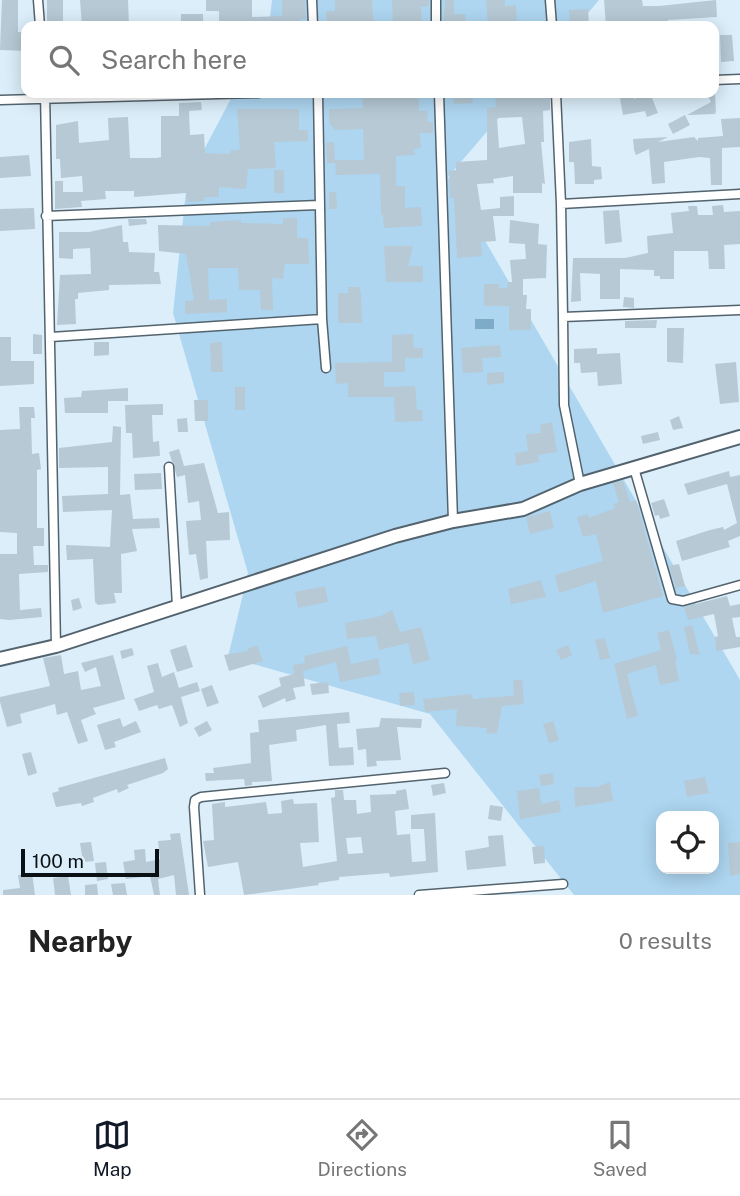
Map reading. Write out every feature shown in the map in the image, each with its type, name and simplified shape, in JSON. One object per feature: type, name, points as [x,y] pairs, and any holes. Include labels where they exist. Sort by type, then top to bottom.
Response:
[{"type":"street","points":[[38,0],[40,21]]},
{"type":"street","points":[[312,0],[313,21]]},
{"type":"street","points":[[436,0],[436,21]]},
{"type":"street","points":[[550,0],[552,21]]},
{"type":"street","points":[[719,80],[740,79]]},
{"type":"street","points":[[0,100],[22,98]]},
{"type":"street","points":[[45,98],[56,646]]},
{"type":"street","points":[[318,98],[322,319],[326,368]]},
{"type":"street","points":[[439,98],[453,521]]},
{"type":"street","points":[[556,98],[564,405],[580,484]]},
{"type":"street","points":[[561,204],[740,194]]},
{"type":"street","points":[[46,216],[319,205]]},
{"type":"street","points":[[563,317],[740,310]]},
{"type":"street","points":[[51,337],[322,319]]},
{"type":"street","points":[[0,659],[56,646],[396,536],[453,521],[523,509],[580,484],[740,437]]},
{"type":"street","points":[[169,467],[177,607]]},
{"type":"street","points":[[634,468],[672,599],[683,601],[740,585]]},
{"type":"street","points":[[200,895],[194,807],[195,800],[201,797],[446,773]]},
{"type":"street","points":[[419,895],[562,884]]},
{"type":"shaded area","points":[[272,0],[599,0],[581,21],[270,21]]},
{"type":"shaded area","points":[[231,98],[516,98],[448,177],[740,680],[740,895],[574,895],[430,714],[228,657],[248,573],[173,313],[187,182]]},
{"type":"shaded area","points":[[475,319],[494,319],[494,329],[475,329]]},
{"type":"building","points":[[2,0],[18,0],[21,51],[0,50]]},
{"type":"building","points":[[47,0],[63,0],[63,21],[47,21]]},
{"type":"building","points":[[80,0],[128,0],[129,21],[82,21]]},
{"type":"building","points":[[206,0],[252,0],[252,17],[282,16],[282,0],[305,0],[306,19],[219,21],[219,11],[206,11]]},
{"type":"building","points":[[335,0],[372,0],[374,21],[327,21],[326,11],[335,11]]},
{"type":"building","points":[[392,0],[429,0],[429,6],[421,7],[422,21],[393,21]]},
{"type":"building","points":[[445,0],[454,0],[454,14],[465,14],[466,21],[443,21]]},
{"type":"building","points":[[486,0],[505,0],[505,6],[516,5],[517,21],[488,21]]},
{"type":"building","points":[[604,0],[642,0],[643,6],[659,6],[716,0],[717,17],[668,21],[606,21]]},
{"type":"building","points":[[588,9],[589,21],[570,21],[569,10]]},
{"type":"building","points":[[181,14],[203,14],[203,21],[181,21]]},
{"type":"building","points":[[720,35],[732,35],[734,61],[721,62]]},
{"type":"building","points":[[362,98],[418,98],[419,111],[427,111],[428,122],[433,122],[433,133],[420,133],[421,148],[414,149],[415,155],[396,156],[396,186],[405,186],[405,208],[421,207],[422,226],[384,228],[380,174],[336,175],[335,160],[364,160],[363,129],[335,130],[329,123],[329,109],[363,108]]},
{"type":"building","points":[[453,98],[472,98],[473,103],[454,104]]},
{"type":"building","points":[[495,98],[550,98],[550,110],[543,111],[544,142],[541,142],[545,184],[542,183],[542,193],[513,193],[513,176],[493,179],[494,183],[477,184],[481,210],[500,208],[500,197],[514,196],[514,216],[493,216],[496,241],[481,242],[482,256],[457,258],[454,198],[450,198],[449,171],[456,170],[456,162],[487,160],[487,108],[496,107]],"holes":[[[522,117],[525,144],[499,148],[497,118]]]},
{"type":"building","points":[[620,98],[652,98],[658,113],[647,117],[645,111],[623,115]]},
{"type":"building","points":[[709,98],[715,98],[716,114],[714,111],[715,114],[687,115],[711,102]]},
{"type":"building","points":[[201,102],[202,110],[189,111],[190,135],[204,134],[205,153],[230,154],[231,150],[240,150],[237,109],[299,109],[299,130],[308,130],[308,141],[274,142],[276,168],[248,169],[246,189],[219,187],[219,197],[204,197],[205,201],[187,202],[186,193],[134,197],[134,191],[105,191],[106,199],[81,201],[82,207],[55,209],[55,181],[63,181],[63,192],[83,192],[82,176],[61,178],[60,159],[56,159],[56,125],[78,121],[79,143],[109,140],[108,118],[128,117],[130,158],[157,158],[161,157],[161,116],[179,116],[179,103]]},
{"type":"building","points":[[685,115],[690,125],[673,134],[668,124]]},
{"type":"building","points":[[740,118],[740,147],[722,148],[722,185],[711,185],[710,158],[699,157],[664,162],[665,183],[652,184],[649,149],[636,155],[634,150],[633,139],[668,137],[658,142],[694,137],[698,141],[698,138],[723,136],[721,119]]},
{"type":"building","points":[[591,139],[592,166],[601,167],[602,179],[594,180],[594,184],[575,184],[574,162],[569,162],[569,142]]},
{"type":"building","points":[[334,142],[335,163],[327,163],[326,143]]},
{"type":"building","points":[[29,155],[31,176],[0,178],[0,157]]},
{"type":"building","points":[[274,170],[284,170],[284,193],[274,193]]},
{"type":"building","points":[[329,192],[336,192],[337,209],[329,209]]},
{"type":"building","points":[[723,205],[724,212],[740,211],[740,244],[724,245],[725,269],[709,269],[708,251],[674,251],[674,279],[660,279],[660,276],[654,276],[654,270],[620,269],[620,299],[600,299],[600,274],[580,273],[581,301],[571,302],[573,258],[625,258],[648,253],[647,236],[673,233],[671,213],[689,211],[688,206],[697,206],[698,215],[713,215],[712,206]]},
{"type":"building","points":[[34,208],[35,229],[0,231],[0,209]]},
{"type":"building","points":[[619,210],[622,242],[605,244],[603,211]]},
{"type":"building","points":[[283,218],[297,218],[297,238],[308,238],[309,264],[285,264],[283,279],[272,278],[273,310],[261,310],[260,290],[239,290],[238,268],[208,268],[209,300],[227,299],[227,312],[185,314],[185,301],[194,300],[186,254],[159,251],[158,225],[210,226],[210,222],[241,220],[241,223],[283,224]]},
{"type":"building","points":[[128,219],[146,219],[147,224],[129,226]]},
{"type":"building","points":[[510,220],[539,224],[538,244],[547,245],[546,278],[523,279],[523,295],[527,295],[526,309],[531,309],[531,330],[509,330],[509,306],[484,306],[484,284],[499,284],[499,288],[507,288],[508,282],[512,282],[510,260],[526,259],[525,244],[509,243]]},
{"type":"building","points":[[122,225],[123,242],[128,242],[129,252],[155,253],[154,272],[159,272],[161,284],[109,285],[109,290],[78,293],[78,299],[75,299],[76,324],[57,325],[60,275],[91,274],[90,248],[73,249],[73,259],[59,258],[59,232],[89,232]]},
{"type":"building","points":[[384,246],[413,246],[408,266],[423,266],[423,282],[386,282]]},
{"type":"building","points":[[348,287],[359,287],[362,323],[338,323],[338,293],[348,293]]},
{"type":"building","points":[[624,297],[634,298],[634,308],[623,307]]},
{"type":"building","points":[[657,320],[656,328],[625,328],[625,321]]},
{"type":"building","points":[[667,328],[684,328],[683,363],[667,362]]},
{"type":"building","points":[[33,334],[42,335],[42,354],[33,354]]},
{"type":"building","points":[[413,334],[414,348],[423,348],[423,358],[405,358],[405,372],[384,372],[384,387],[415,386],[417,410],[422,410],[423,421],[395,422],[394,397],[348,397],[348,383],[336,384],[335,363],[392,362],[392,335]]},
{"type":"building","points":[[0,337],[11,337],[11,361],[34,361],[34,384],[0,386]]},
{"type":"building","points":[[94,342],[109,342],[109,355],[94,356]]},
{"type":"building","points":[[222,342],[223,372],[211,372],[210,343]]},
{"type":"building","points":[[500,345],[501,357],[482,358],[483,372],[463,373],[461,348]]},
{"type":"building","points":[[597,348],[597,354],[620,353],[622,384],[598,386],[597,372],[581,373],[580,363],[574,363],[574,349]]},
{"type":"building","points":[[736,362],[739,402],[720,404],[715,364]]},
{"type":"building","points":[[504,372],[504,383],[487,385],[487,373]]},
{"type":"building","points":[[235,387],[245,387],[245,410],[235,410]]},
{"type":"building","points":[[128,388],[128,401],[108,401],[108,413],[65,413],[64,398],[81,397],[82,391]]},
{"type":"building","points":[[194,400],[208,400],[208,421],[195,421]]},
{"type":"building","points":[[163,404],[163,415],[152,415],[153,442],[159,441],[160,456],[133,458],[132,433],[126,433],[125,405]]},
{"type":"building","points":[[19,407],[34,407],[35,418],[31,418],[32,454],[39,453],[41,469],[37,470],[37,528],[44,528],[44,546],[33,546],[34,565],[48,565],[48,572],[19,574],[20,610],[41,608],[42,617],[9,620],[0,619],[0,554],[17,554],[17,533],[0,532],[0,430],[20,429]]},
{"type":"building","points":[[679,416],[683,428],[673,430],[670,420]]},
{"type":"building","points":[[187,418],[188,432],[178,432],[177,419]]},
{"type":"building","points":[[552,422],[557,452],[538,455],[539,462],[516,466],[515,453],[528,451],[526,434],[541,433],[540,425]]},
{"type":"building","points":[[113,426],[121,427],[120,495],[130,494],[133,519],[159,518],[160,528],[132,529],[137,551],[121,554],[122,593],[114,593],[116,603],[98,605],[95,602],[93,559],[67,560],[66,545],[110,547],[112,510],[63,512],[62,496],[108,494],[108,467],[59,468],[59,448],[112,442]]},
{"type":"building","points":[[658,432],[660,440],[643,444],[641,436]]},
{"type":"building","points":[[179,449],[184,466],[204,463],[218,513],[229,512],[230,540],[206,541],[208,578],[200,580],[196,554],[189,555],[186,521],[201,520],[199,501],[188,503],[185,475],[177,477],[169,452]]},
{"type":"building","points":[[729,471],[730,477],[740,475],[740,536],[728,541],[730,547],[682,561],[676,541],[723,527],[724,530],[737,523],[727,484],[688,495],[684,484]]},
{"type":"building","points":[[161,473],[162,489],[135,490],[134,474]]},
{"type":"building","points":[[623,481],[630,502],[636,500],[663,596],[603,613],[596,581],[559,593],[555,575],[603,561],[596,534],[583,537],[577,517],[588,514],[589,518],[615,508],[613,504],[619,502],[613,483]]},
{"type":"building","points":[[664,499],[670,516],[660,519],[659,515],[655,516],[651,503]]},
{"type":"building","points":[[550,511],[554,528],[530,534],[526,517]]},
{"type":"building","points":[[679,564],[685,586],[676,588],[669,566]]},
{"type":"building","points":[[541,580],[546,597],[511,604],[508,589]]},
{"type":"building","points":[[325,586],[328,602],[298,608],[295,592]]},
{"type":"building","points":[[727,596],[730,606],[740,604],[740,617],[732,618],[736,637],[740,637],[740,647],[716,651],[715,637],[718,636],[714,614],[688,620],[684,607]]},
{"type":"building","points":[[79,598],[82,608],[73,611],[71,600]]},
{"type":"building","points":[[392,610],[400,632],[421,627],[430,660],[413,664],[408,643],[379,650],[376,636],[347,639],[345,623],[381,616]]},
{"type":"building","points":[[692,625],[700,655],[690,654],[684,627]]},
{"type":"building","points":[[669,630],[677,659],[679,681],[660,685],[656,665],[627,674],[638,716],[627,719],[614,664],[661,650],[657,633]]},
{"type":"building","points":[[605,638],[610,658],[600,660],[595,640]]},
{"type":"building","points":[[186,645],[193,667],[177,672],[170,650]]},
{"type":"building","points":[[257,645],[263,661],[229,671],[224,655],[248,651],[247,649]]},
{"type":"building","points":[[568,645],[572,655],[561,660],[556,650]]},
{"type":"building","points":[[347,646],[351,664],[378,658],[381,674],[340,682],[336,662],[303,671],[305,686],[293,688],[296,699],[286,702],[285,698],[263,708],[258,696],[281,686],[279,678],[294,674],[293,665],[305,663],[304,656]]},
{"type":"building","points":[[132,648],[134,655],[122,659],[120,651]]},
{"type":"building","points":[[61,655],[64,674],[78,671],[81,690],[101,686],[96,667],[85,672],[81,663],[113,655],[125,699],[93,708],[96,714],[81,720],[88,741],[78,744],[67,712],[57,715],[55,704],[20,714],[22,723],[7,727],[0,702],[0,697],[50,686],[43,658]]},
{"type":"building","points":[[158,663],[162,677],[174,672],[179,688],[197,682],[200,691],[181,697],[188,723],[180,727],[172,705],[159,709],[157,705],[139,711],[134,699],[154,692],[147,666]]},
{"type":"building","points":[[513,680],[522,680],[524,704],[502,706],[497,734],[486,733],[487,728],[456,726],[457,709],[425,712],[423,699],[472,694],[473,699],[514,695]]},
{"type":"building","points":[[328,682],[329,693],[312,695],[310,684]]},
{"type":"building","points":[[212,685],[219,703],[207,707],[201,689]]},
{"type":"building","points":[[414,692],[415,705],[400,706],[399,693]]},
{"type":"building","points":[[349,712],[350,723],[337,724],[339,748],[353,747],[354,765],[329,766],[326,725],[296,730],[297,741],[269,745],[272,781],[252,782],[252,785],[245,786],[244,779],[206,781],[205,773],[214,773],[213,768],[251,763],[250,733],[259,732],[258,720]]},
{"type":"building","points":[[120,718],[123,727],[136,721],[141,732],[114,742],[116,747],[105,750],[97,725]]},
{"type":"building","points":[[381,718],[422,719],[421,728],[397,727],[401,760],[376,761],[377,766],[367,767],[366,749],[358,750],[356,729],[379,727]]},
{"type":"building","points":[[207,721],[212,730],[199,737],[194,728]]},
{"type":"building","points":[[553,721],[559,740],[549,743],[543,724]]},
{"type":"building","points":[[31,752],[37,773],[28,776],[22,754]]},
{"type":"building","points":[[165,758],[168,769],[163,773],[127,785],[129,788],[118,793],[117,789],[93,798],[94,802],[82,806],[81,803],[56,807],[52,793],[59,791],[58,788]]},
{"type":"building","points":[[553,773],[554,784],[541,786],[539,775]]},
{"type":"building","points":[[705,777],[709,793],[687,797],[684,781]]},
{"type":"building","points":[[610,782],[613,801],[575,807],[574,787],[597,787]]},
{"type":"building","points":[[444,783],[446,793],[433,796],[431,785]]},
{"type":"building","points":[[539,788],[541,804],[559,800],[561,812],[520,819],[517,791]]},
{"type":"building","points":[[406,789],[409,809],[395,811],[397,835],[410,834],[412,862],[426,861],[424,829],[411,829],[411,815],[435,813],[438,872],[390,877],[389,873],[339,877],[339,880],[318,883],[319,885],[244,895],[238,862],[208,867],[203,841],[214,840],[212,804],[225,802],[225,807],[266,802],[268,814],[282,813],[281,801],[293,799],[294,804],[317,803],[319,842],[300,843],[303,867],[337,861],[331,798],[335,797],[335,790],[343,790],[344,800],[356,800],[357,814],[371,812],[370,795],[396,794],[396,791]],"holes":[[[361,837],[363,853],[348,854],[346,838]]]},
{"type":"building","points":[[490,805],[503,807],[501,821],[488,819]]},
{"type":"building","points":[[180,833],[189,895],[176,895],[174,875],[158,879],[160,895],[154,895],[150,876],[126,879],[123,862],[135,860],[134,850],[145,849],[146,862],[160,859],[158,841],[171,840],[170,834]]},
{"type":"building","points":[[503,835],[506,866],[467,870],[465,851],[489,847],[488,836]]},
{"type":"building","points":[[91,842],[94,861],[83,862],[80,843]]},
{"type":"building","points":[[740,842],[740,874],[730,876],[728,843]]},
{"type":"building","points":[[544,846],[545,863],[534,864],[532,847]]},
{"type":"building","points":[[106,862],[108,879],[97,881],[95,863]]},
{"type":"building","points":[[32,873],[35,895],[3,895],[3,890],[20,888],[18,875]]},
{"type":"building","points":[[68,876],[71,895],[55,895],[53,878]]},
{"type":"building","points":[[125,883],[127,895],[113,895],[111,884]]},
{"type":"building","points":[[97,884],[98,895],[85,895],[85,885]]}]
